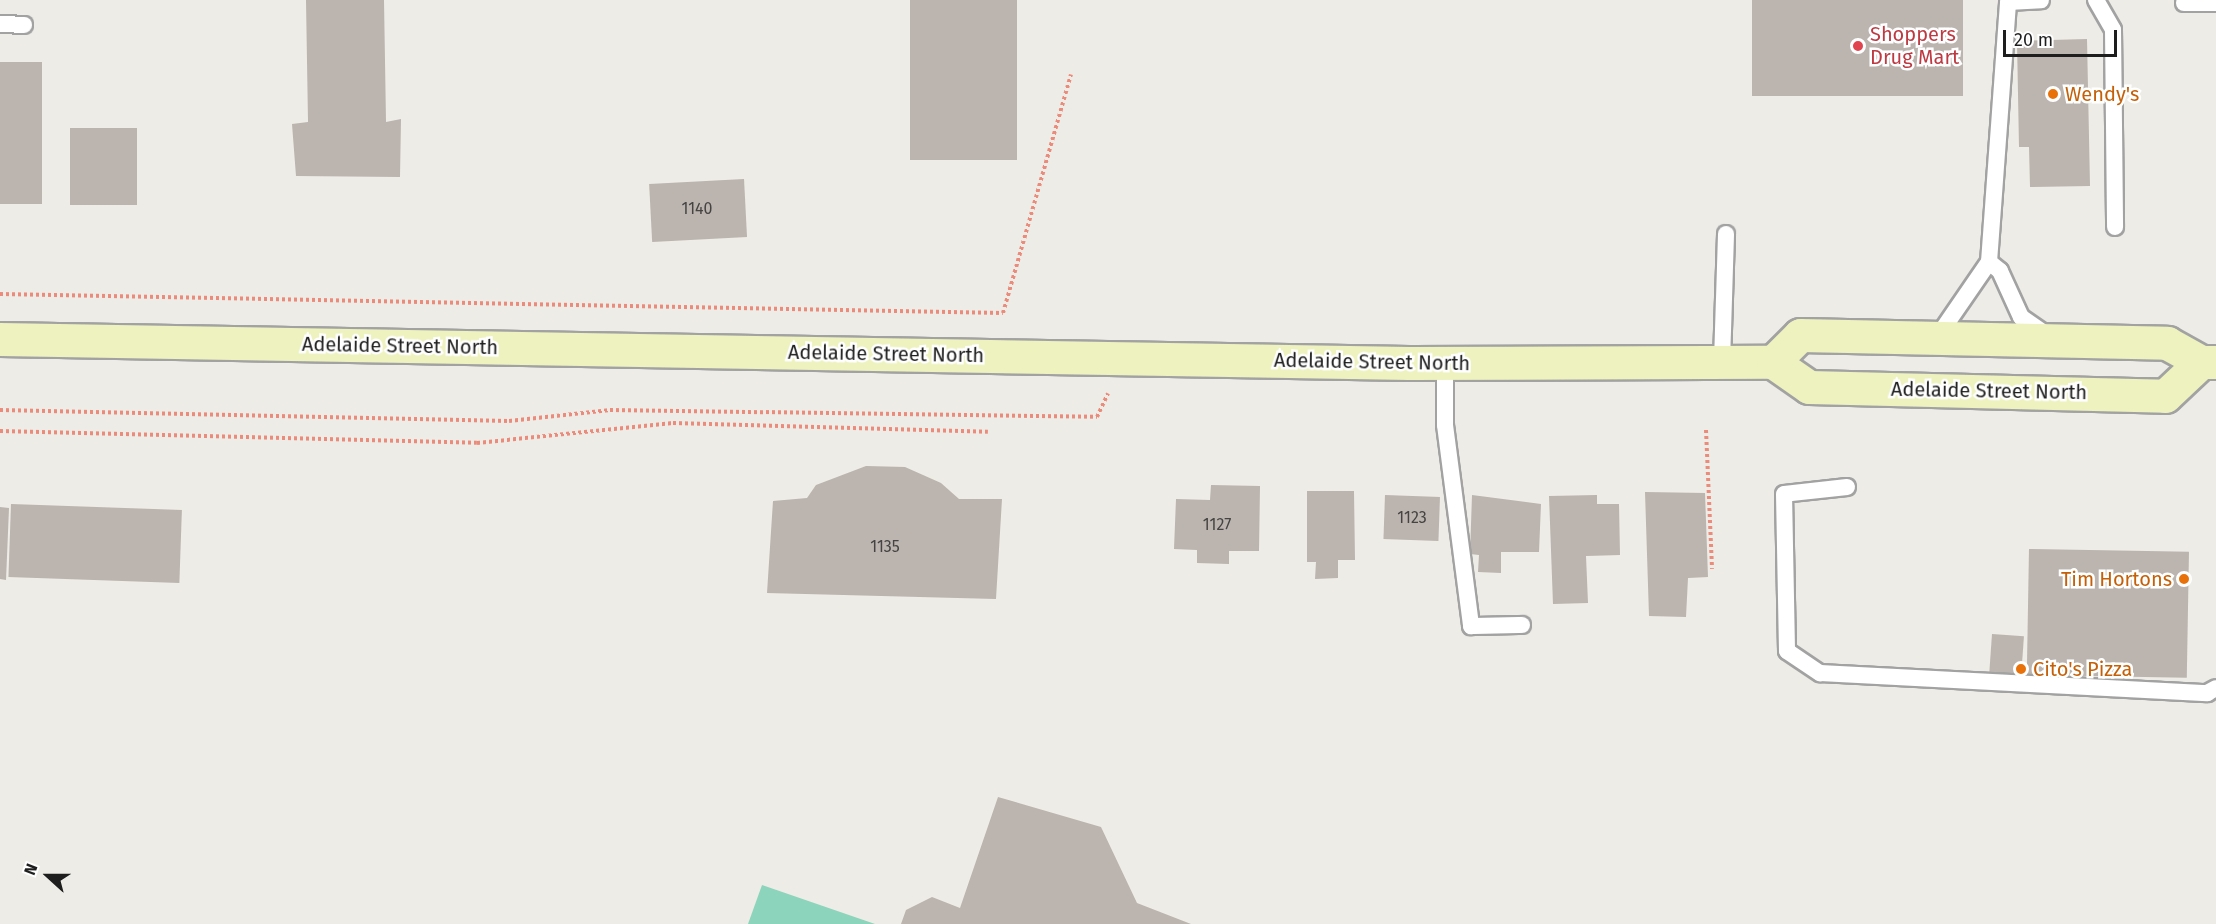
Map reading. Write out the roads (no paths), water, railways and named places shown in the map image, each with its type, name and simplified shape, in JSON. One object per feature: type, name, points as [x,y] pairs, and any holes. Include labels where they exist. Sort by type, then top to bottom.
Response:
[{"type":"main road","name":"Adelaide Street North","points":[[0,339],[1445,363],[1773,362],[1809,387],[2165,396],[2208,362],[2167,343],[1800,335],[1773,362]]},
{"type":"lane","points":[[1936,339],[1989,262],[2008,2],[2041,0]]},
{"type":"lane","points":[[2096,0],[2113,30],[2115,227]]},
{"type":"lane","points":[[2184,3],[2216,3]]},
{"type":"lane","points":[[0,24],[24,25]]},
{"type":"lane","points":[[1722,362],[1726,234]]},
{"type":"lane","points":[[1989,262],[2000,271],[2021,316],[2056,342]]},
{"type":"lane","points":[[1445,363],[1445,425],[1471,626],[1522,625]]},
{"type":"lane","points":[[1847,487],[1784,494],[1787,651],[1820,673],[2126,689],[2216,688]]},
{"type":"place","name":"Shoppers Drug Mart","points":[[1858,46]]},
{"type":"place","name":"Wendy's","points":[[2053,94]]},
{"type":"place","name":"Tim Hortons","points":[[2184,579]]},
{"type":"place","name":"Cito's Pizza","points":[[2021,669]]}]
